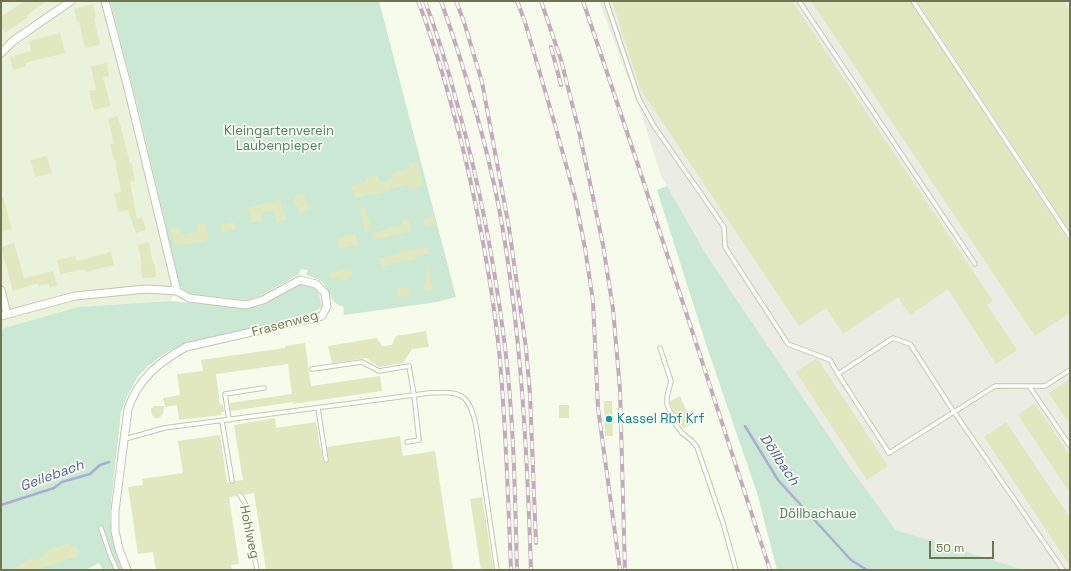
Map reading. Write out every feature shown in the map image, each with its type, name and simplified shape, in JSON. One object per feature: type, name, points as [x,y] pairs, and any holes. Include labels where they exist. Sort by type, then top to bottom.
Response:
[{"type":"street","points":[[1,53],[13,41],[71,1]]},
{"type":"street","points":[[1,290],[4,315],[75,296],[146,289],[178,291],[105,1]]},
{"type":"street","name":"Frasenweg","points":[[127,570],[119,550],[115,531],[115,511],[128,409],[132,397],[149,373],[170,356],[186,348],[322,316],[327,306],[325,293],[316,284],[300,280],[263,300],[246,305],[189,298],[178,291]]},
{"type":"lane","points":[[606,1],[639,99],[654,126],[724,227],[725,247],[788,344],[830,360],[889,453],[995,386],[1045,386],[1070,370]]},
{"type":"lane","points":[[799,1],[975,264]]},
{"type":"lane","points":[[913,1],[1070,237]]},
{"type":"lane","points":[[838,374],[893,338],[910,344],[954,412],[1063,570]]},
{"type":"lane","points":[[660,348],[671,381],[667,404],[676,425],[697,447],[723,523],[736,570]]},
{"type":"lane","points":[[312,369],[362,362],[379,371],[409,366],[419,440],[407,442]]},
{"type":"lane","points":[[1029,386],[1070,446]]},
{"type":"lane","points":[[229,420],[226,394],[264,388]]},
{"type":"lane","points":[[124,440],[164,428],[414,395],[446,392],[458,394],[468,402],[473,410],[497,570]]},
{"type":"lane","points":[[318,408],[326,460]]},
{"type":"lane","points":[[222,421],[232,481]]},
{"type":"lane","name":"Hohlweg","points":[[240,495],[246,505],[252,550],[257,570]]},
{"type":"lane","points":[[101,528],[110,556],[117,570]]},
{"type":"shaded area","points":[[1,1],[110,1],[138,108],[180,286],[170,301],[78,307],[1,329]]},
{"type":"shaded area","points":[[599,1],[1070,1],[1070,570],[1023,570],[896,530],[849,466],[706,254],[661,176],[642,116]]},
{"type":"green space","name":"Kleingartenverein Laubenpieper","points":[[110,1],[379,1],[456,297],[437,302],[344,315],[343,306],[339,305],[333,300],[326,286],[317,279],[306,275],[308,270],[301,269],[298,275],[260,296],[246,300],[189,294],[180,286],[138,108]]},
{"type":"green space","name":"Döllbachaue","points":[[667,186],[706,254],[849,466],[896,530],[1024,570],[777,570],[758,496],[706,344],[657,190]]},
{"type":"green space","points":[[298,285],[311,285],[319,294],[322,306],[312,315],[186,343],[167,352],[138,376],[128,394],[121,412],[110,513],[113,542],[122,570],[103,570],[99,563],[86,570],[1,570],[1,329],[78,307],[170,301],[247,308],[260,306]]},
{"type":"building","points":[[25,1],[47,1],[27,15],[28,17],[5,33],[1,26],[1,17]]},
{"type":"building","points":[[612,1],[792,1],[993,301],[987,305],[1017,350],[996,364],[948,289],[910,315],[898,297],[843,334],[826,308],[799,326],[641,90]]},
{"type":"building","points":[[811,1],[910,1],[1067,239],[1070,240],[1070,313],[1035,336]]},
{"type":"building","points":[[917,1],[1064,1],[1070,10],[1070,231]]},
{"type":"building","points":[[93,4],[96,17],[94,18],[100,45],[85,48],[79,22],[77,22],[74,9]]},
{"type":"building","points":[[60,33],[65,53],[25,63],[26,66],[13,70],[10,57],[31,51],[29,41]]},
{"type":"building","points":[[107,63],[109,76],[103,77],[111,106],[94,110],[89,91],[96,90],[91,66]]},
{"type":"building","points":[[118,116],[130,163],[132,163],[135,181],[130,182],[137,219],[142,217],[146,230],[136,233],[128,210],[118,212],[114,193],[121,192],[115,159],[114,160],[110,144],[114,144],[108,119]]},
{"type":"building","points":[[47,156],[52,173],[35,177],[31,160]]},
{"type":"building","points":[[416,162],[423,181],[420,182],[422,186],[409,190],[408,185],[389,189],[390,191],[371,196],[370,194],[355,198],[351,186],[367,181],[366,178],[378,175],[381,183],[393,179],[392,174],[410,168],[409,164]]},
{"type":"building","points":[[304,194],[308,210],[300,213],[298,206],[296,207],[293,196]]},
{"type":"building","points":[[1,198],[3,198],[12,229],[1,232]]},
{"type":"building","points":[[280,199],[286,220],[277,222],[274,210],[261,213],[262,220],[251,223],[247,208]]},
{"type":"building","points":[[365,207],[371,231],[365,232],[360,208]]},
{"type":"building","points":[[434,215],[436,225],[426,227],[424,219]]},
{"type":"building","points":[[409,219],[412,231],[374,240],[373,233],[402,225],[401,221]]},
{"type":"building","points":[[231,222],[234,223],[236,230],[222,233],[220,225]]},
{"type":"building","points":[[205,223],[209,240],[179,246],[178,244],[175,245],[173,236],[171,236],[169,229],[179,227],[181,235],[198,231],[196,225]]},
{"type":"building","points":[[355,233],[358,244],[339,249],[337,240],[344,238],[343,236]]},
{"type":"building","points":[[149,242],[153,264],[155,264],[156,277],[142,278],[142,265],[138,245]]},
{"type":"building","points":[[14,243],[24,278],[53,271],[57,286],[49,287],[49,284],[38,286],[38,283],[13,291],[1,247]]},
{"type":"building","points":[[427,247],[429,254],[415,257],[415,259],[390,264],[391,265],[382,267],[379,258],[398,254],[398,252]]},
{"type":"building","points":[[111,252],[114,265],[86,272],[85,269],[60,274],[57,260],[75,256],[76,261]]},
{"type":"building","points":[[428,268],[433,290],[425,292],[424,284]]},
{"type":"building","points":[[351,269],[352,276],[348,277],[348,279],[338,281],[338,278],[331,280],[329,273]]},
{"type":"building","points":[[409,287],[411,295],[398,297],[397,289]]},
{"type":"building","points":[[426,331],[429,347],[412,349],[403,363],[379,367],[367,358],[332,363],[328,346],[377,338],[382,346],[392,345],[396,336]]},
{"type":"building","points":[[305,343],[311,386],[380,376],[382,391],[293,404],[293,402],[231,411],[230,403],[292,394],[288,364],[216,374],[220,405],[223,404],[224,412],[221,412],[222,415],[179,420],[177,405],[165,407],[163,398],[180,395],[177,374],[203,371],[201,360],[285,348],[285,346]]},
{"type":"building","points":[[817,358],[888,466],[867,480],[796,372]]},
{"type":"building","points":[[1070,379],[1070,425],[1049,393]]},
{"type":"building","points":[[680,396],[693,424],[683,428],[679,423],[670,403],[670,401]]},
{"type":"building","name":"Kassel Rbf Krf","points":[[604,401],[612,401],[613,436],[605,436]]},
{"type":"building","points":[[1035,403],[1070,456],[1070,493],[1018,415]]},
{"type":"building","points":[[559,405],[569,405],[569,418],[559,418]]},
{"type":"building","points":[[154,406],[164,406],[163,414],[159,418],[155,418],[152,415],[151,409]]},
{"type":"building","points":[[275,418],[276,428],[316,422],[320,448],[323,461],[325,463],[329,461],[327,447],[400,436],[403,456],[435,451],[453,570],[266,570],[254,493],[244,495],[240,492],[237,493],[237,496],[229,497],[239,564],[231,565],[232,570],[156,570],[153,552],[138,554],[128,487],[143,485],[142,479],[183,473],[178,441],[220,435],[227,482],[232,484],[235,481],[243,480],[234,425]]},
{"type":"building","points":[[1006,422],[1070,518],[1070,566],[984,437]]},
{"type":"building","points":[[482,497],[493,570],[481,570],[470,499]]},
{"type":"building","points":[[70,543],[71,548],[77,546],[80,552],[77,553],[78,556],[36,570],[12,570],[32,558],[33,561],[44,557],[43,552]]},
{"type":"waterway","name":"Döllbach","points":[[745,426],[778,480],[851,560],[867,570]]},
{"type":"waterway","name":"Geilebach","points":[[1,505],[54,488],[62,482],[90,474],[100,465],[109,462]]},
{"type":"railway","points":[[418,1],[450,98],[476,205],[489,277],[499,350],[511,570]]},
{"type":"railway","points":[[425,1],[447,67],[466,137],[480,196],[497,286],[508,375],[514,458],[517,570]]},
{"type":"railway","points":[[441,1],[481,130],[499,208],[507,253],[522,388],[531,570]]},
{"type":"railway","points":[[456,1],[482,82],[509,228],[526,348],[530,395],[536,543]]},
{"type":"railway","points":[[517,1],[525,22],[575,197],[585,248],[593,301],[598,408],[620,570]]},
{"type":"railway","points":[[541,1],[561,60],[579,131],[603,245],[613,309],[620,390],[625,570]]},
{"type":"railway","points":[[583,1],[770,570]]},
{"type":"railway","points":[[551,47],[561,85]]},
{"type":"place","name":"Kassel Rbf Krf","points":[[609,419]]}]
